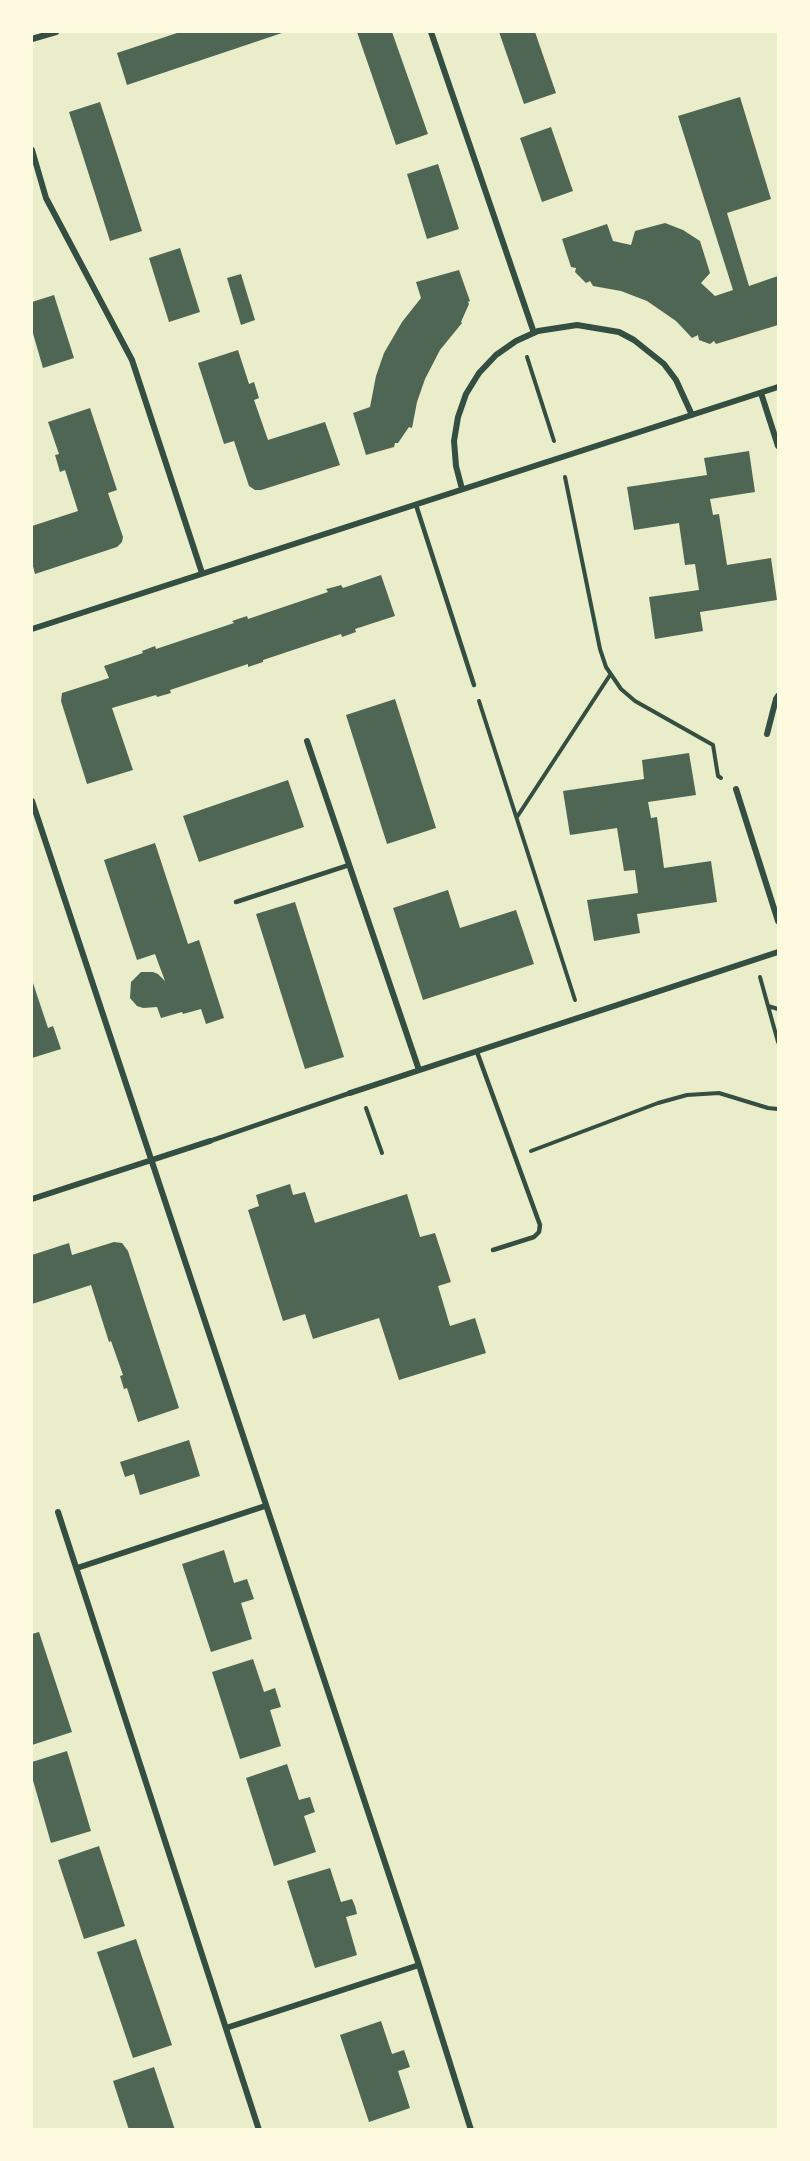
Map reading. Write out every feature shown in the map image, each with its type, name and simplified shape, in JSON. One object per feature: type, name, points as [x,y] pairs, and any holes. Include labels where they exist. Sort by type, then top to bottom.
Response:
[{"type":"street","points":[[32,39],[56,32]]},
{"type":"street","points":[[431,32],[534,333]]},
{"type":"street","points":[[32,150],[46,198],[132,360],[202,573]]},
{"type":"street","points":[[462,489],[456,466],[454,441],[458,417],[466,394],[479,373],[495,355],[534,333],[577,325],[619,332],[634,340],[664,364],[676,380],[692,415]]},
{"type":"street","points":[[32,628],[778,387]]},
{"type":"street","points":[[761,393],[778,446]]},
{"type":"street","points":[[767,734],[778,696]]},
{"type":"street","points":[[307,741],[419,1070]]},
{"type":"street","points":[[736,789],[778,921]]},
{"type":"street","points":[[32,801],[419,1965],[471,2130]]},
{"type":"street","points":[[32,1199],[778,952]]},
{"type":"street","points":[[77,1568],[265,1506]]},
{"type":"street","points":[[58,1512],[259,2130]]},
{"type":"street","points":[[226,2028],[419,1965]]},
{"type":"lane","points":[[416,505],[474,685]]},
{"type":"lane","points":[[236,903],[349,865]]},
{"type":"lane","points":[[477,1052],[540,1222],[540,1229],[534,1237],[493,1250]]},
{"type":"path","points":[[522,338],[568,487],[600,649],[610,675],[621,689],[636,700],[713,745],[718,776],[736,789]]},
{"type":"path","points":[[516,818],[610,675]]},
{"type":"path","points":[[474,685],[581,1018]]},
{"type":"path","points":[[754,960],[778,1042]]},
{"type":"path","points":[[768,1006],[778,1009]]},
{"type":"path","points":[[359,1090],[382,1153]]},
{"type":"path","points":[[516,1157],[658,1103],[687,1095],[719,1093],[778,1109]]},
{"type":"building","points":[[180,32],[285,32],[127,85],[117,53]]},
{"type":"building","points":[[357,32],[392,32],[428,134],[396,145]]},
{"type":"building","points":[[499,32],[535,32],[556,93],[524,104]]},
{"type":"building","points":[[740,97],[771,199],[727,213],[749,286],[778,276],[778,325],[716,344],[714,341],[710,344],[699,340],[698,335],[692,338],[676,321],[647,301],[621,291],[593,286],[590,281],[586,283],[575,272],[576,268],[571,267],[562,239],[607,224],[613,241],[631,245],[635,231],[665,223],[683,230],[700,241],[710,273],[701,283],[715,296],[733,290],[678,116]]},
{"type":"building","points":[[100,102],[142,231],[110,241],[69,112]]},
{"type":"building","points":[[551,127],[573,191],[542,202],[520,138]]},
{"type":"building","points":[[438,164],[459,229],[427,239],[407,174]]},
{"type":"building","points":[[180,248],[200,312],[169,322],[149,258]]},
{"type":"building","points":[[459,270],[470,301],[462,323],[440,350],[425,379],[417,402],[412,428],[409,427],[394,447],[366,455],[353,413],[370,407],[376,376],[384,353],[402,322],[421,298],[416,282]]},
{"type":"building","points":[[241,274],[255,320],[241,325],[227,278]]},
{"type":"building","points":[[54,295],[74,358],[43,368],[32,330],[32,302]]},
{"type":"building","points":[[238,350],[249,384],[254,382],[259,398],[254,400],[268,440],[325,422],[340,465],[261,490],[255,490],[249,486],[234,441],[224,444],[198,363]]},
{"type":"building","points":[[90,408],[117,490],[108,493],[123,537],[122,542],[117,547],[35,574],[32,562],[32,526],[78,511],[65,470],[60,472],[55,455],[59,454],[48,422]]},
{"type":"building","points":[[749,451],[755,492],[710,499],[713,515],[719,514],[727,565],[771,558],[777,600],[700,612],[703,631],[655,639],[649,597],[699,590],[695,564],[685,565],[679,523],[634,530],[627,487],[707,475],[704,458]]},
{"type":"building","points":[[381,575],[395,616],[355,629],[356,632],[342,637],[341,634],[248,667],[248,664],[170,690],[171,693],[112,708],[133,770],[87,784],[61,701],[62,693],[109,678],[104,666],[143,653],[142,651],[155,646],[156,649],[234,623],[232,621],[247,616],[248,619],[328,592],[326,589],[341,585],[343,588]]},
{"type":"building","points":[[395,699],[436,828],[387,844],[346,715]]},
{"type":"building","points":[[689,753],[696,795],[648,802],[651,818],[657,817],[664,868],[711,861],[717,902],[637,914],[640,933],[594,941],[587,900],[638,893],[635,870],[624,871],[617,828],[570,835],[563,791],[644,779],[642,760]]},
{"type":"building","points":[[288,780],[304,827],[199,862],[183,816]]},
{"type":"building","points":[[155,843],[188,944],[199,940],[224,1018],[206,1024],[201,1009],[161,1018],[157,1007],[137,1006],[130,998],[131,982],[141,972],[153,972],[165,981],[155,954],[137,960],[104,860]]},
{"type":"building","points":[[448,890],[460,928],[516,910],[534,964],[423,1000],[393,908]]},
{"type":"building","points":[[295,902],[344,1057],[305,1069],[256,914]]},
{"type":"building","points":[[32,980],[48,1028],[53,1026],[61,1049],[32,1058]]},
{"type":"building","points":[[290,1184],[293,1195],[305,1192],[315,1223],[407,1194],[420,1237],[435,1233],[451,1282],[438,1286],[450,1326],[475,1318],[486,1353],[399,1380],[379,1318],[313,1339],[305,1314],[283,1321],[248,1210],[259,1206],[256,1195]]},
{"type":"building","points":[[114,1242],[122,1243],[128,1251],[179,1408],[138,1422],[127,1388],[124,1389],[120,1376],[123,1375],[111,1341],[109,1342],[91,1285],[32,1304],[32,1255],[69,1243],[72,1255]]},
{"type":"building","points":[[189,1440],[200,1476],[140,1495],[134,1474],[125,1477],[120,1462]]},
{"type":"building","points":[[224,1550],[234,1583],[247,1579],[254,1599],[241,1603],[252,1639],[211,1652],[182,1564]]},
{"type":"building","points":[[39,1632],[72,1732],[32,1745],[32,1634]]},
{"type":"building","points":[[253,1659],[264,1692],[275,1688],[281,1707],[270,1710],[281,1746],[240,1759],[212,1672]]},
{"type":"building","points":[[67,1751],[91,1831],[51,1843],[32,1777],[32,1762]]},
{"type":"building","points":[[287,1764],[299,1800],[310,1797],[315,1812],[304,1816],[316,1852],[274,1866],[246,1778]]},
{"type":"building","points":[[99,1846],[125,1926],[84,1939],[58,1860]]},
{"type":"building","points":[[330,1868],[341,1902],[352,1899],[355,1906],[357,1914],[346,1917],[357,1955],[315,1968],[287,1881]]},
{"type":"building","points":[[136,1939],[172,2045],[133,2058],[97,1952]]},
{"type":"building","points":[[381,2021],[392,2054],[404,2050],[410,2067],[398,2071],[410,2108],[369,2122],[340,2035]]},
{"type":"building","points":[[154,2067],[175,2130],[129,2130],[113,2081]]}]
